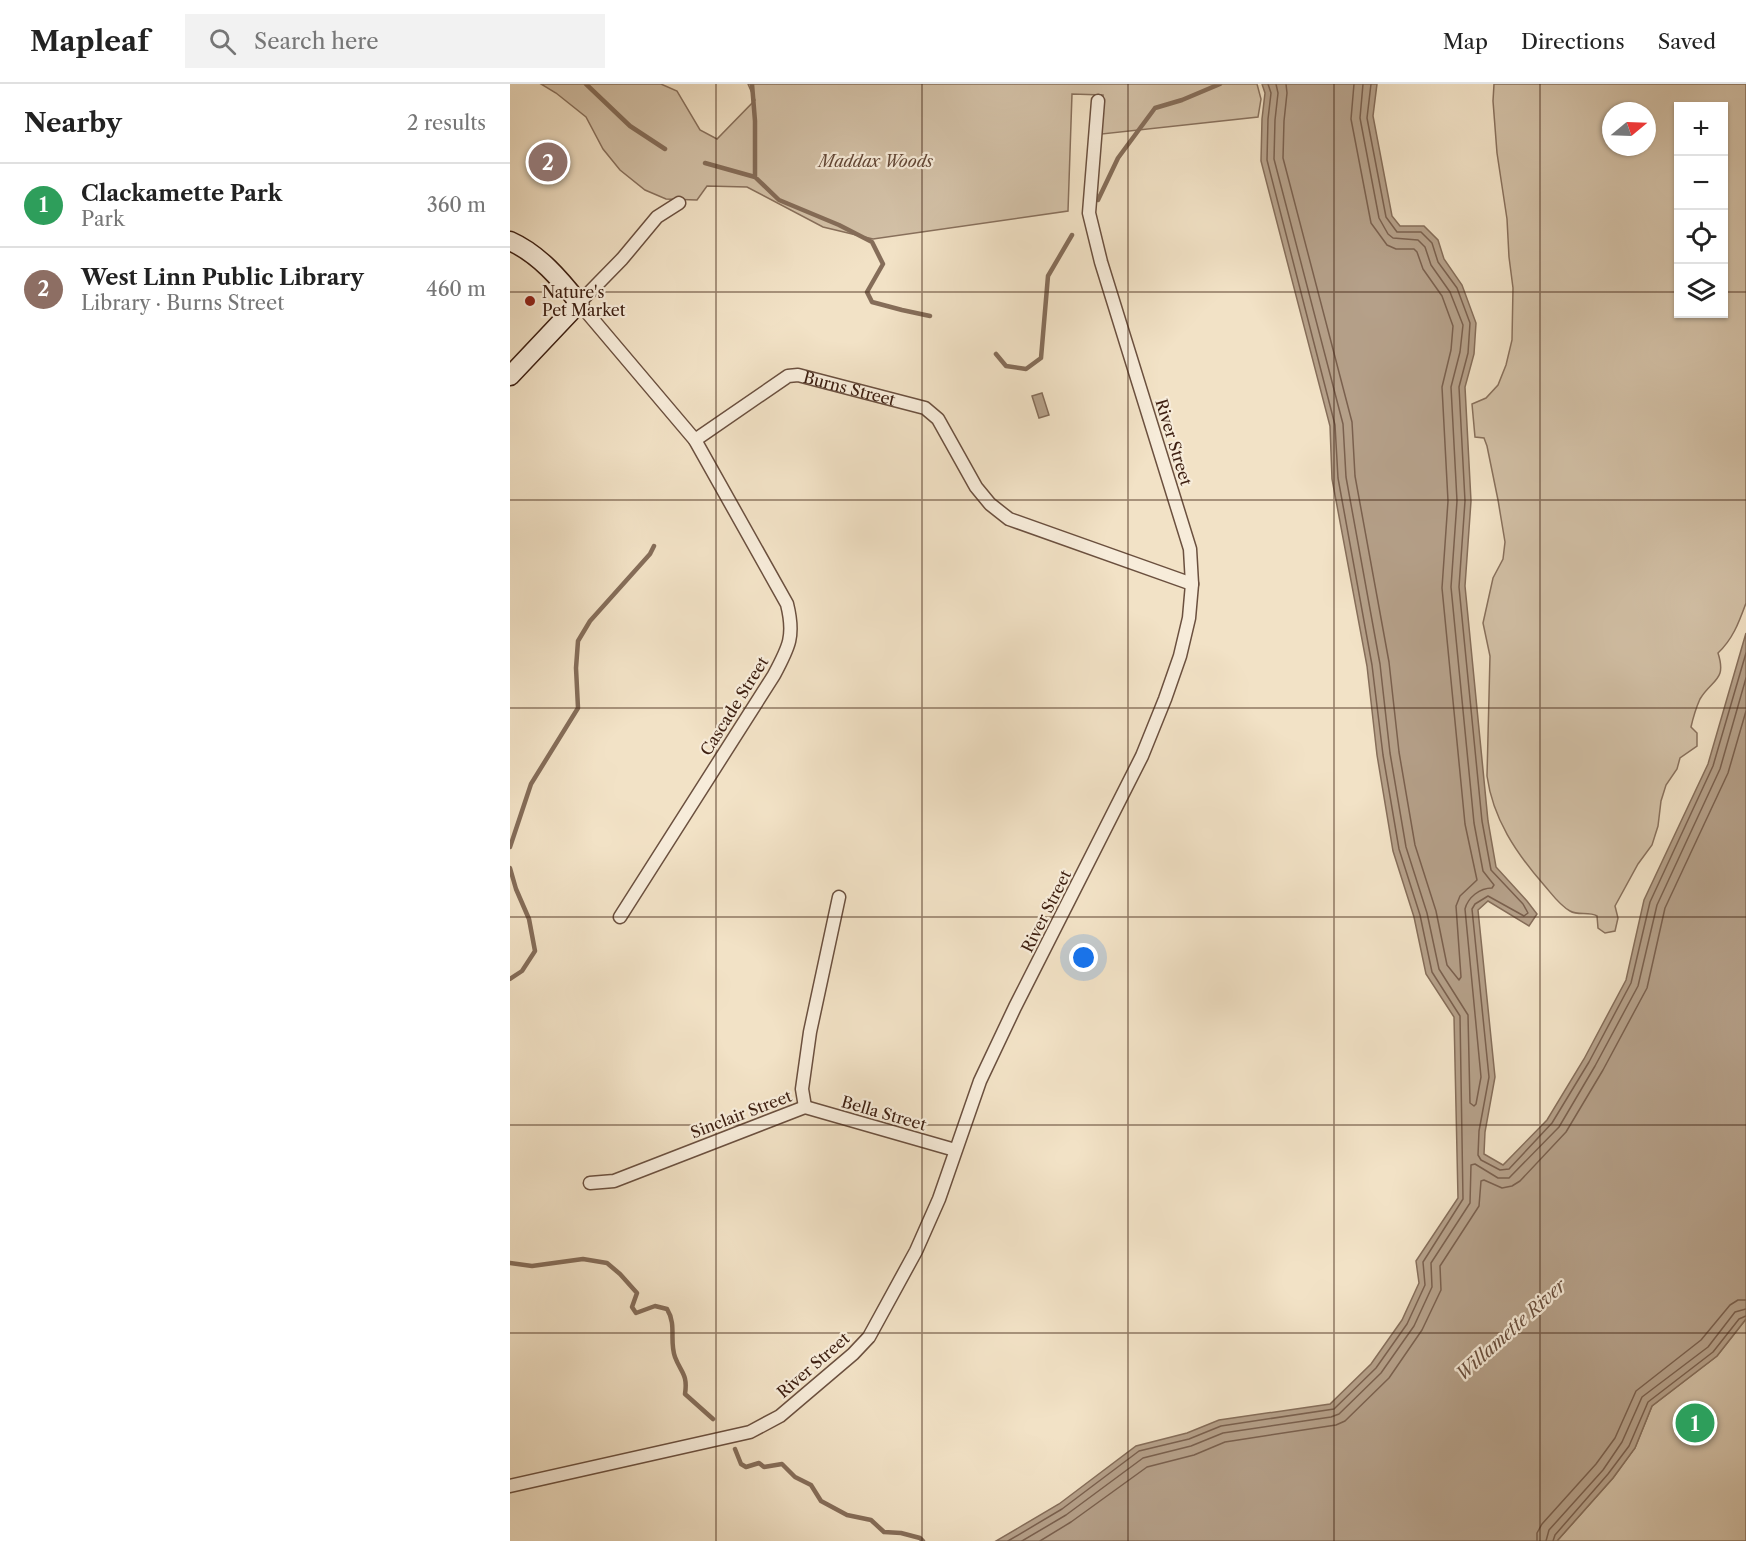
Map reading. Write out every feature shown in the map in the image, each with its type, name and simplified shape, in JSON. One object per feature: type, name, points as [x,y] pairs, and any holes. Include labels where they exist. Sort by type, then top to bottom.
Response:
[{"type":"street","name":"River Street","points":[[510,1486],[750,1432],[780,1416],[869,1337],[916,1251],[939,1199],[980,1081],[1142,756],[1180,656],[1189,618],[1192,584],[1190,549],[1101,262],[1089,213],[1098,101]]},
{"type":"street","points":[[510,376],[622,259],[657,217],[679,203]]},
{"type":"street","points":[[510,241],[544,264],[558,277],[695,440]]},
{"type":"street","name":"Burns Street","points":[[695,440],[788,376],[798,375],[925,408],[939,419],[976,487],[990,504],[1009,519],[1192,584]]},
{"type":"street","name":"Cascade Street","points":[[620,916],[774,675],[787,651],[792,626],[787,604],[695,440]]},
{"type":"street","name":"Sinclair Street","points":[[590,1183],[614,1181],[804,1107],[802,1089],[810,1032],[839,897]]},
{"type":"street","name":"Bella Street","points":[[804,1107],[955,1150]]},
{"type":"green space","name":"Maddax Woods","points":[[541,84],[661,84],[677,91],[700,130],[717,139],[755,100],[748,84],[1257,84],[1261,99],[1258,117],[1102,134],[1103,95],[1072,94],[1068,211],[873,239],[823,227],[747,187],[707,186],[697,200],[666,199],[645,190],[620,170],[603,149],[586,117]]},
{"type":"green space","points":[[1494,84],[1746,84],[1746,603],[1732,636],[1718,653],[1721,669],[1719,675],[1700,699],[1696,709],[1691,727],[1697,733],[1697,746],[1680,758],[1677,769],[1666,785],[1652,845],[1638,864],[1615,906],[1618,918],[1615,931],[1605,933],[1598,928],[1597,916],[1573,912],[1562,906],[1524,861],[1500,821],[1494,807],[1487,776],[1490,656],[1483,623],[1493,578],[1503,559],[1505,542],[1487,446],[1484,438],[1475,437],[1472,404],[1486,398],[1498,385],[1512,340],[1513,288],[1507,219],[1497,153]]},
{"type":"green space","points":[[1746,1319],[1746,1541],[1557,1541],[1613,1478],[1635,1448],[1652,1406],[1717,1356]]},
{"type":"water","name":"Willamette River","points":[[1262,84],[1377,84],[1373,116],[1392,216],[1400,226],[1424,226],[1438,240],[1444,259],[1462,285],[1476,323],[1474,354],[1465,387],[1471,501],[1465,586],[1488,821],[1496,867],[1537,914],[1529,926],[1488,901],[1478,910],[1495,1077],[1485,1132],[1484,1154],[1503,1165],[1547,1120],[1584,1059],[1626,980],[1644,900],[1708,764],[1746,633],[1746,1319],[1717,1356],[1652,1406],[1635,1448],[1613,1478],[1557,1541],[996,1541],[1059,1504],[1136,1446],[1187,1433],[1219,1420],[1330,1404],[1371,1364],[1402,1320],[1419,1283],[1416,1261],[1458,1198],[1454,1017],[1426,974],[1414,917],[1393,851],[1377,755],[1367,666],[1332,479],[1330,426],[1261,161],[1265,93]]},
{"type":"water","points":[[1042,393],[1049,415],[1039,418],[1032,396]]},
{"type":"waterway","points":[[586,84],[630,126],[665,149]]},
{"type":"waterway","points":[[752,84],[755,121],[755,177]]},
{"type":"waterway","points":[[1098,200],[1118,158],[1155,108],[1182,100],[1220,84]]},
{"type":"waterway","points":[[705,163],[755,177],[779,200],[839,225],[872,242],[883,264],[867,292],[872,302],[930,316]]},
{"type":"waterway","points":[[996,354],[1006,366],[1026,369],[1041,358],[1048,276],[1072,235]]},
{"type":"waterway","points":[[510,847],[531,784],[578,708],[576,668],[578,641],[590,621],[650,554],[654,546]]},
{"type":"waterway","points":[[510,868],[529,919],[535,951],[522,971],[510,979]]},
{"type":"waterway","points":[[510,1263],[532,1266],[583,1259],[607,1263],[637,1293],[632,1307],[636,1313],[655,1306],[667,1309],[672,1321],[673,1351],[685,1378],[685,1394],[713,1419]]},
{"type":"waterway","points":[[735,1449],[741,1464],[746,1467],[759,1463],[764,1467],[782,1464],[795,1477],[811,1485],[821,1501],[847,1515],[871,1520],[884,1532],[901,1533],[923,1541]]},
{"type":"place","name":"West Linn Public Library","points":[[548,162]]},
{"type":"place","name":"Nature's Pet Market","points":[[530,301]]},
{"type":"place","name":"Clackamette Park","points":[[1695,1423]]}]
